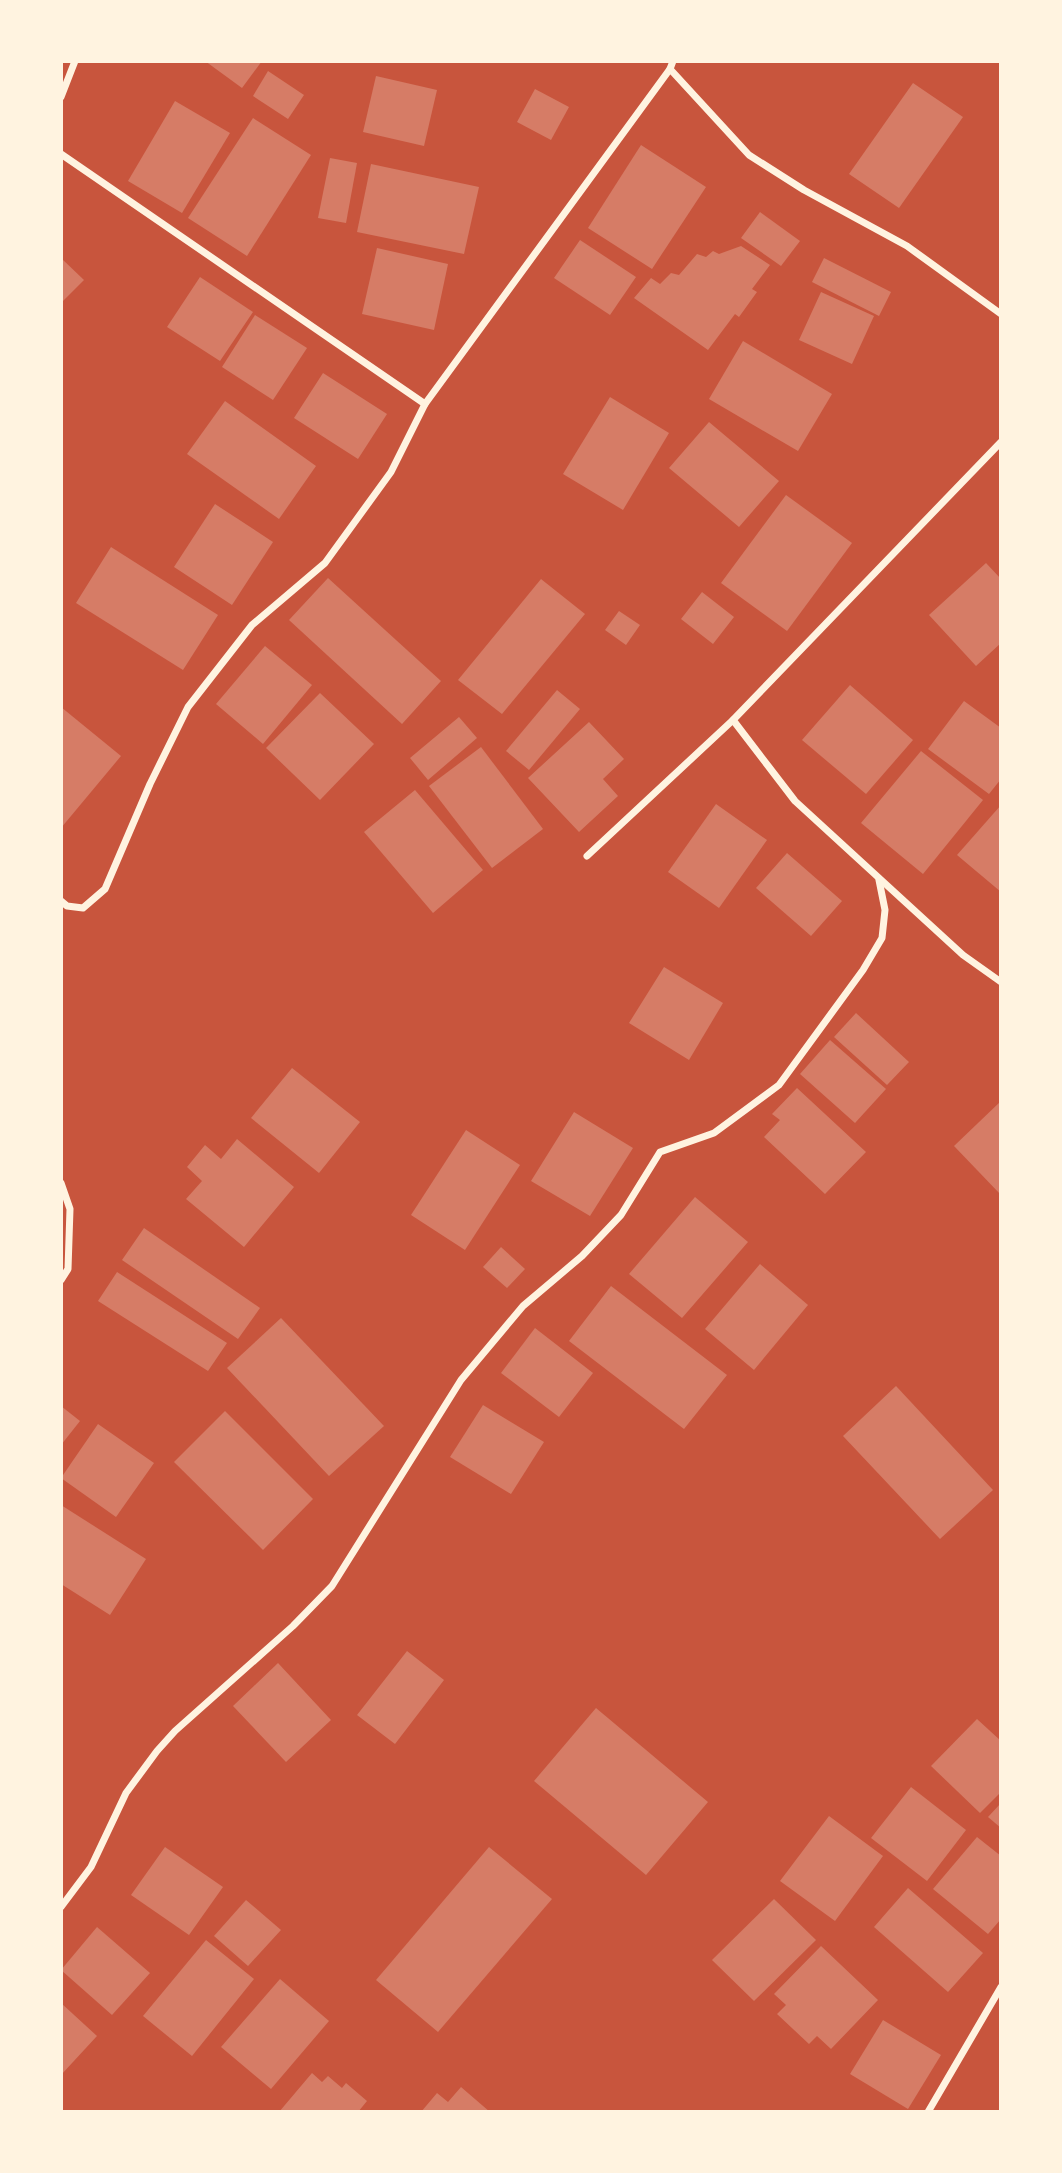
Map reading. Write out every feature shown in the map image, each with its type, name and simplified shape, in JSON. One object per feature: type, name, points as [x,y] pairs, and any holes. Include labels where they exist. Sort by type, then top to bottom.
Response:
[{"type":"street","points":[[61,97],[75,61]]},
{"type":"street","points":[[61,901],[68,906],[83,908],[105,889],[150,784],[188,707],[251,625],[326,564],[391,472],[425,404],[672,65],[749,155],[804,190],[907,246],[1001,314]]},
{"type":"street","points":[[61,154],[425,404]]},
{"type":"street","points":[[587,856],[733,720],[1001,442]]},
{"type":"street","points":[[733,720],[795,802],[963,955],[1001,982]]},
{"type":"street","points":[[61,1907],[91,1867],[126,1793],[157,1751],[175,1731],[293,1626],[332,1586],[461,1380],[523,1306],[582,1255],[621,1215],[660,1152],[714,1133],[779,1084],[863,970],[883,938],[885,910],[879,880]]},
{"type":"street","points":[[61,1183],[70,1209],[68,1269],[61,1280]]},
{"type":"street","points":[[928,2112],[1001,1987]]},
{"type":"building","points":[[205,61],[262,61],[242,88]]},
{"type":"building","points":[[268,71],[304,95],[288,119],[253,96]]},
{"type":"building","points":[[376,76],[437,90],[424,146],[363,132]]},
{"type":"building","points":[[913,83],[963,117],[899,208],[849,174]]},
{"type":"building","points":[[535,89],[569,107],[551,140],[517,122]]},
{"type":"building","points":[[175,101],[230,133],[182,213],[128,181]]},
{"type":"building","points":[[253,118],[311,155],[247,256],[188,218]]},
{"type":"building","points":[[641,145],[706,187],[652,269],[588,228]]},
{"type":"building","points":[[330,158],[357,163],[346,223],[318,218]]},
{"type":"building","points":[[371,164],[479,187],[464,254],[357,232]]},
{"type":"building","points":[[760,212],[800,241],[781,266],[741,238]]},
{"type":"building","points":[[580,240],[636,277],[610,315],[554,278]]},
{"type":"building","points":[[741,246],[770,265],[752,289],[757,292],[739,317],[735,314],[708,350],[634,298],[651,278],[660,284],[671,273],[679,275],[697,254],[706,257],[713,251],[719,254]]},
{"type":"building","points":[[377,248],[448,264],[434,330],[362,314]]},
{"type":"building","points":[[61,258],[84,280],[61,303]]},
{"type":"building","points":[[824,258],[891,292],[879,316],[812,282]]},
{"type":"building","points":[[200,277],[253,312],[220,361],[167,327]]},
{"type":"building","points":[[821,292],[874,316],[852,364],[799,340]]},
{"type":"building","points":[[255,315],[307,348],[273,400],[222,367]]},
{"type":"building","points":[[743,341],[832,394],[798,451],[709,399]]},
{"type":"building","points":[[323,373],[387,414],[358,459],[294,418]]},
{"type":"building","points":[[610,397],[669,433],[623,510],[563,474]]},
{"type":"building","points":[[225,401],[316,466],[279,519],[187,454]]},
{"type":"building","points":[[709,422],[779,481],[739,527],[669,468]]},
{"type":"building","points":[[786,495],[852,543],[787,631],[721,583]]},
{"type":"building","points":[[215,504],[273,542],[232,605],[174,567]]},
{"type":"building","points":[[111,547],[218,615],[183,670],[76,603]]},
{"type":"building","points":[[986,563],[1001,579],[1001,643],[976,666],[929,615]]},
{"type":"building","points":[[328,578],[441,681],[402,724],[289,620]]},
{"type":"building","points":[[541,579],[585,614],[502,714],[458,680]]},
{"type":"building","points":[[702,592],[734,617],[713,644],[681,619]]},
{"type":"building","points":[[619,611],[640,625],[626,645],[605,630]]},
{"type":"building","points":[[265,646],[312,685],[263,744],[216,704]]},
{"type":"building","points":[[850,685],[913,740],[866,794],[802,740]]},
{"type":"building","points":[[557,690],[580,709],[529,770],[506,751]]},
{"type":"building","points":[[320,693],[374,744],[320,800],[266,748]]},
{"type":"building","points":[[964,701],[1001,728],[1001,779],[989,794],[928,749]]},
{"type":"building","points":[[61,707],[121,756],[61,828]]},
{"type":"building","points":[[459,717],[477,738],[428,780],[410,758]]},
{"type":"building","points":[[589,722],[624,759],[603,779],[618,796],[579,832],[528,778]]},
{"type":"building","points":[[481,747],[543,829],[492,868],[429,786]]},
{"type":"building","points":[[921,751],[983,800],[923,874],[861,823]]},
{"type":"building","points":[[415,790],[483,870],[433,913],[364,832]]},
{"type":"building","points":[[716,804],[767,840],[719,908],[668,872]]},
{"type":"building","points":[[1001,805],[1001,892],[957,855]]},
{"type":"building","points":[[787,853],[842,901],[811,936],[756,888]]},
{"type":"building","points":[[664,967],[723,1003],[689,1060],[629,1023]]},
{"type":"building","points":[[856,1013],[909,1062],[887,1085],[834,1037]]},
{"type":"building","points":[[830,1040],[886,1089],[855,1123],[800,1074]]},
{"type":"building","points":[[292,1068],[360,1122],[319,1173],[251,1118]]},
{"type":"building","points":[[797,1088],[866,1152],[825,1194],[764,1137],[780,1120],[772,1114]]},
{"type":"building","points":[[1001,1101],[1001,1195],[954,1146]]},
{"type":"building","points":[[574,1112],[633,1148],[590,1216],[531,1181]]},
{"type":"building","points":[[466,1130],[520,1165],[465,1250],[411,1215]]},
{"type":"building","points":[[237,1139],[294,1187],[244,1247],[186,1199],[202,1181],[187,1167],[205,1145],[221,1159]]},
{"type":"building","points":[[695,1197],[748,1242],[682,1318],[629,1274]]},
{"type":"building","points":[[144,1228],[260,1308],[238,1339],[122,1260]]},
{"type":"building","points":[[501,1247],[525,1269],[507,1288],[483,1267]]},
{"type":"building","points":[[760,1264],[808,1305],[754,1370],[705,1329]]},
{"type":"building","points":[[117,1272],[227,1343],[208,1371],[98,1301]]},
{"type":"building","points":[[611,1286],[727,1375],[684,1429],[569,1341]]},
{"type":"building","points":[[281,1318],[384,1426],[329,1476],[227,1368]]},
{"type":"building","points":[[535,1328],[593,1373],[559,1417],[501,1373]]},
{"type":"building","points":[[896,1386],[993,1490],[940,1539],[843,1436]]},
{"type":"building","points":[[483,1405],[544,1442],[511,1494],[450,1457]]},
{"type":"building","points":[[61,1406],[80,1421],[61,1445]]},
{"type":"building","points":[[225,1411],[313,1499],[263,1550],[174,1462]]},
{"type":"building","points":[[98,1424],[154,1463],[116,1517],[61,1478]]},
{"type":"building","points":[[61,1505],[146,1559],[110,1615],[61,1584]]},
{"type":"building","points":[[407,1651],[444,1680],[395,1744],[357,1715]]},
{"type":"building","points":[[278,1663],[331,1720],[286,1762],[233,1706]]},
{"type":"building","points":[[596,1708],[708,1802],[646,1875],[534,1781]]},
{"type":"building","points":[[977,1719],[1001,1741],[1001,1792],[980,1813],[931,1766]]},
{"type":"building","points":[[911,1787],[966,1830],[927,1881],[871,1838]]},
{"type":"building","points":[[1001,1803],[1001,1828],[988,1817]]},
{"type":"building","points":[[829,1816],[883,1856],[835,1921],[780,1881]]},
{"type":"building","points":[[977,1837],[1001,1856],[1001,1919],[988,1934],[933,1889]]},
{"type":"building","points":[[165,1847],[223,1887],[189,1935],[131,1895]]},
{"type":"building","points":[[489,1847],[552,1899],[438,2032],[376,1980]]},
{"type":"building","points":[[908,1888],[983,1953],[948,1992],[874,1927]]},
{"type":"building","points":[[774,1899],[816,1940],[754,2001],[712,1960]]},
{"type":"building","points":[[246,1900],[281,1930],[248,1966],[214,1936]]},
{"type":"building","points":[[97,1927],[150,1973],[112,2015],[61,1970]]},
{"type":"building","points":[[206,1940],[254,1979],[192,2056],[143,2016]]},
{"type":"building","points":[[821,1946],[878,2000],[831,2049],[817,2036],[809,2044],[777,2014],[786,2005],[774,1994]]},
{"type":"building","points":[[280,1979],[329,2021],[271,2089],[221,2047]]},
{"type":"building","points":[[61,2003],[97,2036],[61,2075]]},
{"type":"building","points":[[883,2020],[941,2055],[908,2109],[850,2074]]},
{"type":"building","points":[[312,2073],[322,2082],[328,2076],[342,2088],[346,2083],[367,2101],[358,2112],[279,2112]]},
{"type":"building","points":[[461,2087],[490,2112],[421,2112],[437,2093],[448,2102]]}]
